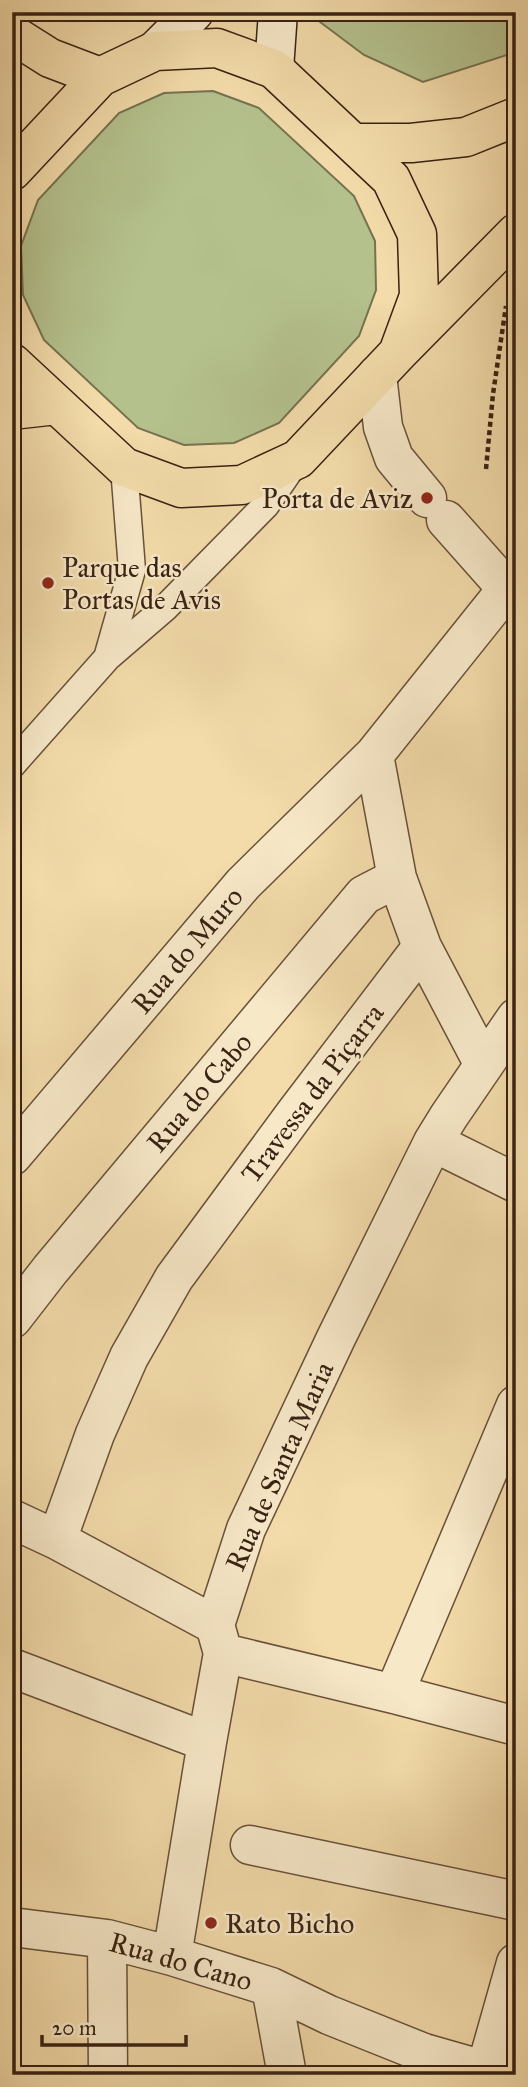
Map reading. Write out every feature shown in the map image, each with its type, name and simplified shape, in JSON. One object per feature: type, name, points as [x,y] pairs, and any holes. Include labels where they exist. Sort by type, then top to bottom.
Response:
[{"type":"main road","points":[[12,34],[50,58],[100,77]]},
{"type":"main road","points":[[12,171],[100,77],[155,51],[217,48],[274,69],[391,179],[417,234],[419,296],[387,364]]},
{"type":"main road","points":[[353,143],[411,143],[466,137],[516,117]]},
{"type":"main road","points":[[12,363],[124,467],[181,488],[242,485],[298,459],[516,233]]},
{"type":"main road","points":[[12,410],[57,405]]},
{"type":"street","points":[[155,51],[194,12]]},
{"type":"street","points":[[274,69],[278,12]]},
{"type":"street","points":[[387,364],[383,427],[394,458],[511,594]]},
{"type":"street","name":"Rua do Muro","points":[[12,1156],[243,884],[374,755],[511,594]]},
{"type":"street","points":[[374,755],[397,878],[422,947],[484,1065]]},
{"type":"street","name":"Rua do Cabo","points":[[12,1319],[363,895],[397,878]]},
{"type":"street","name":"Travessa da Piçarra","points":[[57,1540],[95,1434],[129,1357],[174,1278],[422,947]]},
{"type":"street","name":"Rua de Santa Maria","points":[[172,1956],[206,1742],[219,1639],[246,1529],[433,1142],[516,1018]]},
{"type":"street","points":[[433,1142],[516,1183]]},
{"type":"street","points":[[394,1693],[516,1405]]},
{"type":"street","points":[[12,1519],[57,1540],[219,1639],[394,1693],[516,1726]]},
{"type":"street","points":[[12,1668],[206,1742]]},
{"type":"street","points":[[250,1845],[516,1901]]},
{"type":"street","name":"Rua do Cano","points":[[12,1927],[107,1939],[172,1956],[271,1987],[329,2015],[424,2053],[494,2072]]},
{"type":"street","points":[[107,1939],[108,2075]]},
{"type":"street","points":[[494,2072],[514,1981]]},
{"type":"street","points":[[271,1987],[287,2075]]},
{"type":"lane","points":[[12,765],[107,658],[165,608],[266,506],[298,459]]},
{"type":"lane","points":[[107,658],[132,570],[124,467]]},
{"type":"path","points":[[486,469],[493,394],[507,304]]},
{"type":"green space","points":[[324,12],[516,12],[516,52],[423,82],[364,55],[320,22]]},
{"type":"green space","points":[[213,91],[259,108],[354,196],[375,241],[376,290],[359,336],[279,423],[234,443],[184,445],[138,428],[44,340],[23,295],[21,246],[38,200],[119,113],[164,93]]},
{"type":"place","name":"Porta de Aviz","points":[[427,498]]},
{"type":"place","name":"Parque das Portas de Avis","points":[[48,583]]},
{"type":"place","name":"Rato Bicho","points":[[211,1923]]}]
